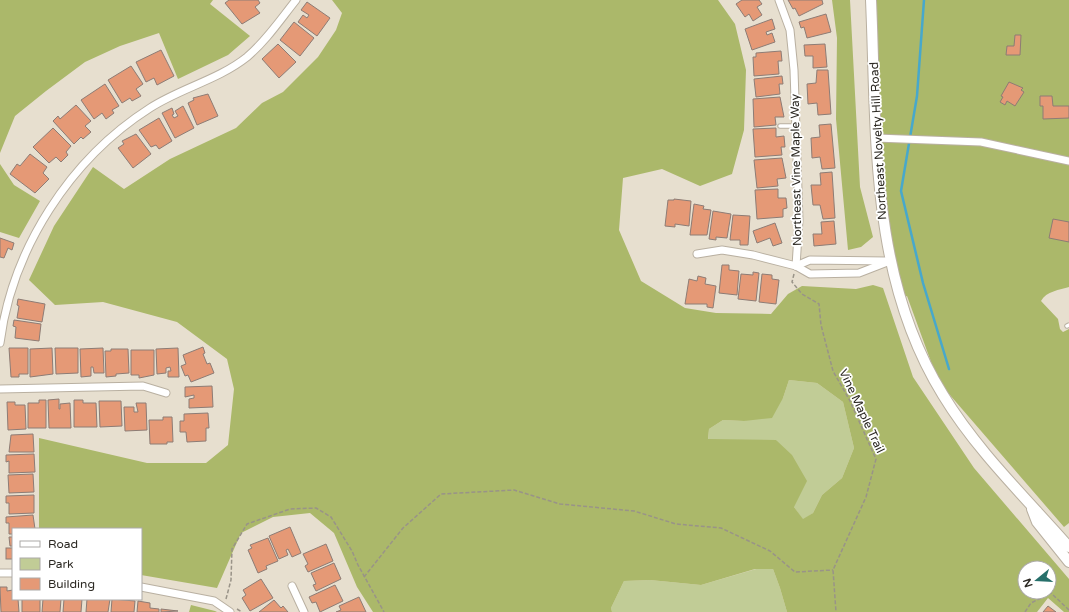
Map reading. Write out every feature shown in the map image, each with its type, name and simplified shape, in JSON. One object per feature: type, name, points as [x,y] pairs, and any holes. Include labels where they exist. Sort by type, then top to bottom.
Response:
[{"type":"main road","name":"Northeast Novelty Hill Road","points":[[871,0],[876,138],[883,223],[890,261],[913,336],[942,395],[975,440],[1069,547]]},
{"type":"main road","name":"Northeast Novelty Hill Road","points":[[1030,504],[1037,522],[1069,562]]},
{"type":"street","points":[[0,343],[9,298],[26,251],[50,208],[83,166],[121,129],[150,108],[174,94],[227,70],[246,58],[263,43],[296,0]]},
{"type":"street","name":"Northeast Vine Maple Way","points":[[779,0],[790,30],[794,70],[799,220],[796,266]]},
{"type":"street","points":[[876,138],[981,142],[1069,161]]},
{"type":"street","points":[[697,254],[722,250],[796,266],[810,274],[859,273],[890,261]]},
{"type":"street","points":[[796,266],[810,260],[890,261]]},
{"type":"street","points":[[0,389],[143,386],[166,393]]},
{"type":"street","points":[[0,573],[12,573]]},
{"type":"street","points":[[292,586],[304,612]]},
{"type":"street","points":[[142,587],[214,601],[233,610]]},
{"type":"lane","points":[[780,126],[796,126]]},
{"type":"path","name":"Vine Maple Trail","points":[[796,266],[792,282],[802,294],[819,304],[821,325],[833,370],[850,401],[876,459],[866,497],[833,570]]},
{"type":"path","points":[[364,576],[403,528],[441,494],[514,490],[560,504],[634,511],[676,524],[721,528],[770,550],[795,572],[833,570],[834,603],[836,612]]},
{"type":"path","points":[[226,601],[231,580],[232,549],[247,524],[290,509],[316,508],[331,517],[352,550],[364,576],[384,612]]},
{"type":"path","points":[[1025,612],[1032,603],[1051,593],[1069,610]]},
{"type":"path","points":[[233,610],[242,612]]},
{"type":"green space","points":[[0,0],[213,0],[210,4],[250,36],[228,55],[178,79],[159,33],[120,46],[85,62],[15,116],[0,153]]},
{"type":"green space","points":[[332,0],[718,0],[735,24],[746,70],[744,130],[732,174],[700,186],[662,169],[623,178],[619,230],[641,281],[685,308],[716,313],[771,314],[788,294],[802,286],[856,289],[873,285],[883,288],[913,377],[974,468],[1053,560],[1017,560],[1017,600],[1046,600],[1037,612],[787,612],[773,569],[755,569],[701,585],[650,580],[624,581],[611,608],[612,612],[373,612],[357,587],[334,533],[310,513],[273,517],[241,533],[217,588],[142,575],[142,528],[39,528],[39,438],[147,463],[206,463],[228,445],[234,389],[227,359],[177,322],[103,302],[55,305],[29,280],[54,226],[93,167],[124,189],[170,159],[236,128],[262,103],[283,92],[318,57],[336,30],[342,13]],"holes":[[[789,380],[817,383],[843,402],[854,448],[842,478],[822,495],[813,513],[803,519],[794,507],[807,481],[792,455],[776,440],[708,439],[709,429],[723,420],[744,421],[772,418],[783,398]]]},
{"type":"green space","points":[[832,0],[850,0],[860,187],[873,237],[861,247],[848,250],[836,119],[837,38]]},
{"type":"green space","points":[[866,0],[1069,0],[1069,287],[1046,295],[1041,301],[1058,319],[1060,329],[1063,332],[1069,329],[1069,523],[1064,527],[943,387],[934,370],[907,296],[901,298],[890,261]]},
{"type":"green space","points":[[0,164],[14,185],[40,201],[19,238],[0,232]]},
{"type":"green space","points":[[789,380],[817,383],[843,402],[854,448],[842,478],[822,495],[813,513],[803,520],[794,507],[776,440],[708,440],[709,429],[723,420],[744,421],[783,398]]},
{"type":"green space","points":[[1057,565],[1069,579],[1069,612],[1064,612],[1050,600],[1057,600]]},
{"type":"green space","points":[[756,569],[773,569],[787,612],[612,612],[611,608],[624,581],[650,580],[701,585]]},
{"type":"green space","points":[[191,605],[215,611],[217,612],[189,612]]},
{"type":"building","points":[[229,0],[258,0],[260,3],[255,7],[260,13],[242,24],[225,3]]},
{"type":"building","points":[[742,0],[759,0],[762,4],[757,7],[762,15],[753,21],[749,14],[745,17],[736,4]]},
{"type":"building","points":[[788,0],[822,0],[823,4],[799,16],[795,8],[793,9]]},
{"type":"building","points":[[307,2],[330,18],[317,36],[298,22],[303,15],[307,18],[309,15],[301,10]]},
{"type":"building","points":[[826,14],[831,32],[807,38],[804,27],[801,28],[799,22]]},
{"type":"building","points":[[772,19],[775,29],[766,32],[767,35],[772,33],[775,42],[752,50],[745,29]]},
{"type":"building","points":[[294,22],[314,38],[300,56],[280,40]]},
{"type":"building","points":[[1015,35],[1021,35],[1020,55],[1006,55],[1007,46],[1014,46]]},
{"type":"building","points":[[278,44],[296,62],[279,78],[262,59]]},
{"type":"building","points":[[825,44],[827,67],[813,68],[813,56],[805,56],[804,45]]},
{"type":"building","points":[[161,50],[174,76],[157,85],[154,78],[146,82],[136,62]]},
{"type":"building","points":[[781,51],[782,61],[778,61],[779,74],[754,76],[753,57],[756,57],[756,53]]},
{"type":"building","points":[[131,66],[143,84],[136,89],[141,96],[132,101],[130,98],[122,103],[108,80]]},
{"type":"building","points":[[817,70],[828,70],[831,114],[818,115],[817,103],[808,104],[807,84],[816,83]]},
{"type":"building","points":[[782,76],[783,84],[779,84],[780,94],[756,97],[754,79]]},
{"type":"building","points":[[1009,82],[1023,88],[1021,90],[1024,92],[1015,106],[1007,101],[1005,105],[1000,102],[1003,97],[1001,96]]},
{"type":"building","points":[[105,84],[119,106],[112,110],[114,113],[106,119],[102,113],[94,119],[81,100]]},
{"type":"building","points":[[208,94],[218,116],[197,125],[188,103],[194,100],[193,98]]},
{"type":"building","points":[[1040,96],[1052,96],[1053,106],[1069,106],[1069,118],[1043,119],[1043,106],[1040,106]]},
{"type":"building","points":[[780,97],[784,117],[775,117],[776,125],[754,127],[753,99]]},
{"type":"building","points":[[76,105],[91,121],[85,126],[91,132],[83,139],[81,137],[74,144],[53,121],[58,116],[60,119]]},
{"type":"building","points":[[183,106],[194,128],[175,138],[162,113],[172,108],[174,114],[172,115],[174,118],[178,116],[175,111]]},
{"type":"building","points":[[159,118],[172,141],[159,149],[156,145],[151,147],[139,130]]},
{"type":"building","points":[[831,124],[835,168],[822,169],[820,157],[812,158],[811,138],[820,137],[819,125]]},
{"type":"building","points":[[53,128],[71,146],[66,152],[68,155],[61,162],[56,157],[49,163],[33,147]]},
{"type":"building","points":[[776,128],[776,137],[784,136],[785,147],[781,147],[782,155],[755,157],[753,129]]},
{"type":"building","points":[[136,134],[151,154],[133,168],[118,148],[124,144],[122,141]]},
{"type":"building","points":[[30,154],[47,167],[43,173],[49,179],[35,193],[10,174],[17,164],[20,166]]},
{"type":"building","points":[[782,158],[786,178],[777,179],[778,186],[757,188],[754,160]]},
{"type":"building","points":[[832,172],[835,218],[823,219],[820,205],[813,205],[811,185],[821,185],[820,173]]},
{"type":"building","points":[[778,189],[778,198],[786,198],[787,208],[783,209],[783,217],[757,219],[755,190]]},
{"type":"building","points":[[674,199],[691,201],[689,226],[675,224],[675,227],[665,226],[668,200]]},
{"type":"building","points":[[694,204],[704,206],[703,209],[711,210],[707,235],[690,235]]},
{"type":"building","points":[[713,211],[731,214],[727,238],[716,237],[716,240],[709,239]]},
{"type":"building","points":[[733,215],[750,216],[748,245],[740,245],[740,240],[730,240]]},
{"type":"building","points":[[1053,219],[1069,222],[1069,242],[1049,238]]},
{"type":"building","points":[[834,221],[836,244],[814,246],[813,234],[822,234],[821,222]]},
{"type":"building","points":[[775,223],[782,243],[773,246],[770,238],[757,243],[753,231]]},
{"type":"building","points":[[0,238],[14,243],[12,250],[8,248],[4,258],[0,257]]},
{"type":"building","points":[[722,265],[729,265],[729,270],[739,271],[737,295],[719,293]]},
{"type":"building","points":[[753,272],[759,273],[756,301],[738,299],[741,274],[753,275]]},
{"type":"building","points":[[762,274],[772,275],[772,279],[779,280],[776,304],[759,302]]},
{"type":"building","points":[[698,276],[706,278],[705,284],[716,286],[713,308],[707,307],[707,304],[685,304],[689,279],[697,281]]},
{"type":"building","points":[[18,299],[45,304],[42,322],[17,318],[19,306],[17,305]]},
{"type":"building","points":[[14,320],[41,324],[39,341],[15,338],[16,327],[13,326]]},
{"type":"building","points":[[203,347],[205,353],[203,354],[207,364],[210,363],[214,373],[191,382],[188,375],[185,376],[181,366],[186,364],[183,355]]},
{"type":"building","points":[[9,348],[28,348],[28,374],[19,374],[19,377],[11,377]]},
{"type":"building","points":[[52,348],[53,374],[30,377],[30,349]]},
{"type":"building","points":[[55,348],[78,348],[78,373],[56,374]]},
{"type":"building","points":[[103,348],[104,373],[94,373],[93,367],[91,367],[91,376],[81,377],[80,349]]},
{"type":"building","points":[[178,348],[179,377],[168,377],[168,371],[171,371],[170,367],[166,368],[166,373],[157,374],[156,349]]},
{"type":"building","points":[[111,349],[128,349],[129,373],[116,374],[116,376],[106,377],[105,351],[111,351]]},
{"type":"building","points":[[131,350],[154,350],[154,375],[139,378],[139,375],[131,375]]},
{"type":"building","points":[[212,386],[213,407],[189,408],[189,399],[194,398],[194,395],[185,397],[185,387]]},
{"type":"building","points":[[59,399],[59,409],[60,404],[70,403],[71,428],[49,428],[48,400]]},
{"type":"building","points":[[39,400],[46,400],[46,428],[28,428],[28,403],[39,403]]},
{"type":"building","points":[[74,400],[83,400],[83,403],[96,403],[97,427],[74,427]]},
{"type":"building","points":[[99,401],[121,401],[122,426],[100,427]]},
{"type":"building","points":[[7,402],[15,402],[15,405],[25,405],[26,429],[8,430]]},
{"type":"building","points":[[136,403],[146,403],[147,430],[125,431],[124,407],[134,407],[134,412],[138,412]]},
{"type":"building","points":[[208,413],[209,428],[206,428],[206,441],[187,442],[186,432],[180,432],[180,421],[184,421],[184,414]]},
{"type":"building","points":[[163,417],[172,417],[173,442],[167,442],[167,444],[150,444],[149,420],[163,420]]},
{"type":"building","points":[[33,434],[34,452],[9,452],[11,435]]},
{"type":"building","points":[[34,454],[35,472],[9,473],[9,461],[6,462],[6,455]]},
{"type":"building","points":[[33,474],[34,492],[9,493],[8,475]]},
{"type":"building","points":[[34,495],[34,513],[9,514],[9,503],[6,503],[6,496]]},
{"type":"building","points":[[33,515],[35,528],[12,528],[12,534],[9,534],[9,523],[6,523],[6,517]]},
{"type":"building","points":[[290,527],[301,553],[292,557],[288,549],[286,550],[288,555],[279,559],[269,536]]},
{"type":"building","points":[[9,537],[12,537],[12,546],[10,546]]},
{"type":"building","points":[[268,538],[278,561],[266,566],[267,569],[258,573],[248,550],[252,548],[250,545]]},
{"type":"building","points":[[326,544],[333,561],[308,572],[305,566],[308,564],[303,554]]},
{"type":"building","points":[[6,548],[12,548],[12,559],[6,559]]},
{"type":"building","points":[[334,563],[341,579],[316,591],[313,585],[316,584],[311,573]]},
{"type":"building","points":[[261,579],[273,598],[250,611],[242,598],[246,595],[243,590]]},
{"type":"building","points":[[335,585],[343,601],[320,612],[316,602],[312,603],[309,597]]},
{"type":"building","points":[[0,587],[7,587],[7,591],[12,590],[12,600],[18,600],[19,612],[1,612]]},
{"type":"building","points":[[359,597],[366,612],[336,612],[341,610],[339,606]]},
{"type":"building","points":[[22,600],[40,600],[40,612],[22,612]]},
{"type":"building","points":[[43,600],[61,600],[60,612],[42,612]]},
{"type":"building","points":[[64,600],[82,600],[81,612],[63,612]]},
{"type":"building","points":[[87,600],[110,600],[108,612],[86,612]]},
{"type":"building","points":[[112,600],[135,601],[134,612],[111,612]]},
{"type":"building","points":[[274,600],[281,608],[283,606],[288,612],[259,612]]},
{"type":"building","points":[[138,601],[150,603],[150,608],[159,609],[159,612],[137,612]]},
{"type":"building","points":[[1048,606],[1056,612],[1043,612]]},
{"type":"building","points":[[161,609],[178,611],[161,612]]},
{"type":"waterway","points":[[924,0],[917,96],[901,191],[923,283],[949,369]]}]
